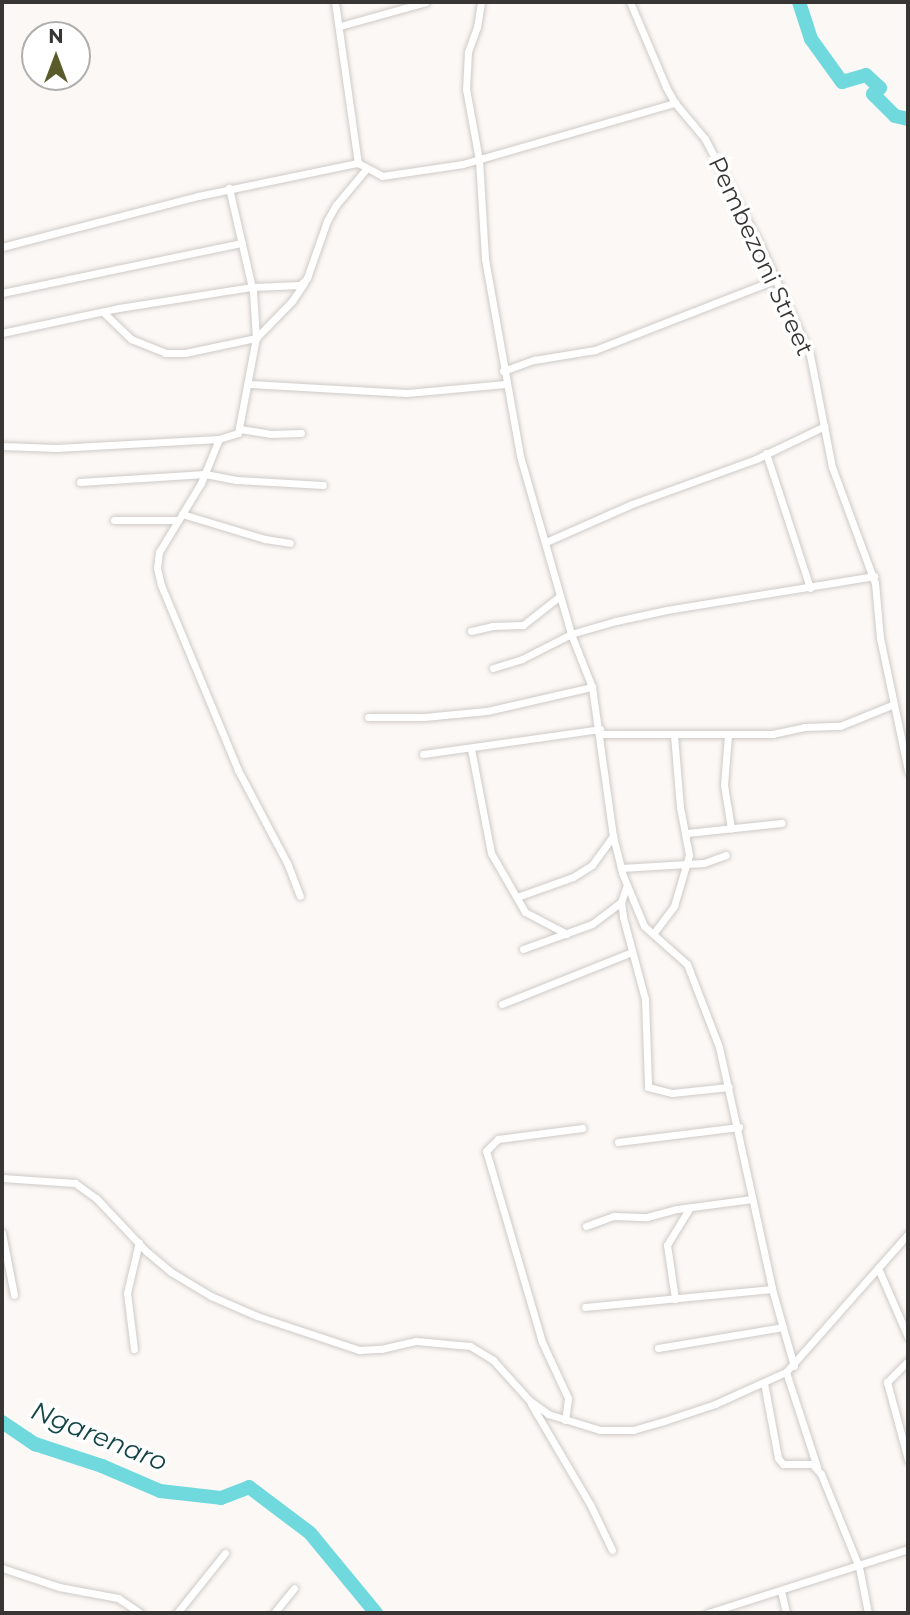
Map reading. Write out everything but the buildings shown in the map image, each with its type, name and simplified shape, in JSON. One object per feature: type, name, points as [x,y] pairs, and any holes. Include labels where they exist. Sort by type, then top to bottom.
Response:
[{"type":"street","points":[[335,2],[358,163],[382,176],[424,172],[478,160],[675,103]]},
{"type":"street","points":[[340,26],[426,2]]},
{"type":"street","points":[[481,2],[465,70],[478,160],[485,259],[503,371],[525,475],[571,634],[592,687],[612,836],[626,885],[644,926],[683,957],[690,969],[719,1047],[772,1289],[794,1366]]},
{"type":"street","name":"Pembezoni Street","points":[[629,2],[675,103],[705,139],[810,355],[832,467],[874,576],[892,705],[908,771]]},
{"type":"street","points":[[2,247],[229,188],[358,163]]},
{"type":"street","points":[[103,312],[131,339],[165,353],[196,351],[256,338],[292,301],[304,282],[331,213],[366,169]]},
{"type":"street","points":[[2,446],[56,448],[219,439],[231,437],[240,429],[256,338],[251,287],[229,188]]},
{"type":"street","points":[[2,293],[242,243]]},
{"type":"street","points":[[503,371],[534,360],[595,350],[775,280]]},
{"type":"street","points":[[2,333],[103,312],[251,287],[272,288],[304,282]]},
{"type":"street","points":[[250,384],[407,393],[506,384]]},
{"type":"street","points":[[546,542],[632,503],[766,453],[825,426]]},
{"type":"street","points":[[240,429],[270,434],[301,433]]},
{"type":"street","points":[[219,439],[205,474],[157,558],[161,585],[238,770],[288,865],[300,896]]},
{"type":"street","points":[[766,453],[810,588]]},
{"type":"street","points":[[80,482],[205,474],[237,480],[323,485]]},
{"type":"street","points":[[114,520],[180,517],[290,543]]},
{"type":"street","points":[[494,668],[532,654],[571,634],[667,610],[874,576]]},
{"type":"street","points":[[471,631],[492,626],[523,625],[560,596]]},
{"type":"street","points":[[368,716],[424,717],[487,711],[592,687]]},
{"type":"street","points":[[423,754],[600,732],[728,736],[835,727],[892,705]]},
{"type":"street","points":[[653,934],[674,906],[687,863],[687,833],[680,807],[674,735]]},
{"type":"street","points":[[728,736],[724,785],[731,828]]},
{"type":"street","points":[[471,749],[491,853],[525,912],[567,934]]},
{"type":"street","points":[[687,833],[781,823]]},
{"type":"street","points":[[517,897],[573,877],[592,865],[612,836]]},
{"type":"street","points":[[621,868],[713,861],[726,855]]},
{"type":"street","points":[[626,885],[621,902],[645,999],[648,1087],[672,1093],[729,1087]]},
{"type":"street","points":[[523,949],[601,919],[621,902]]},
{"type":"street","points":[[502,1004],[632,952]]},
{"type":"street","points":[[618,1142],[738,1127]]},
{"type":"street","points":[[565,1420],[568,1398],[542,1342],[486,1151],[498,1139],[582,1128]]},
{"type":"street","points":[[2,1178],[75,1183],[96,1198],[172,1272],[203,1292],[320,1339],[359,1350],[381,1349],[416,1341],[470,1346],[480,1350],[529,1401],[548,1414],[600,1430],[633,1430],[715,1404],[786,1372],[908,1234]]},
{"type":"street","points":[[586,1226],[614,1216],[647,1217],[752,1199]]},
{"type":"street","points":[[675,1298],[667,1245],[689,1209]]},
{"type":"street","points":[[2,1233],[14,1295]]},
{"type":"street","points":[[134,1349],[127,1293],[139,1242]]},
{"type":"street","points":[[878,1268],[908,1337]]},
{"type":"street","points":[[585,1307],[772,1289]]},
{"type":"street","points":[[658,1348],[783,1327]]},
{"type":"street","points":[[908,1361],[889,1378],[887,1384],[908,1460]]},
{"type":"street","points":[[786,1372],[817,1468],[859,1567],[868,1613]]},
{"type":"street","points":[[764,1383],[778,1458],[783,1464],[806,1463],[817,1468]]},
{"type":"street","points":[[529,1401],[601,1525],[612,1550]]},
{"type":"street","points":[[708,1613],[859,1567],[886,1554],[908,1549]]},
{"type":"street","points":[[177,1613],[225,1553]]},
{"type":"street","points":[[2,1568],[59,1587],[118,1598],[134,1612]]},
{"type":"street","points":[[274,1613],[294,1588]]},
{"type":"street","points":[[781,1591],[786,1613]]},
{"type":"waterway","points":[[799,2],[811,39],[842,82],[866,75],[880,88],[873,94],[895,116],[908,119]]},
{"type":"waterway","name":"Ngarenaro","points":[[2,1422],[35,1444],[102,1466],[160,1491],[221,1498],[249,1487],[310,1533],[376,1613]]}]
